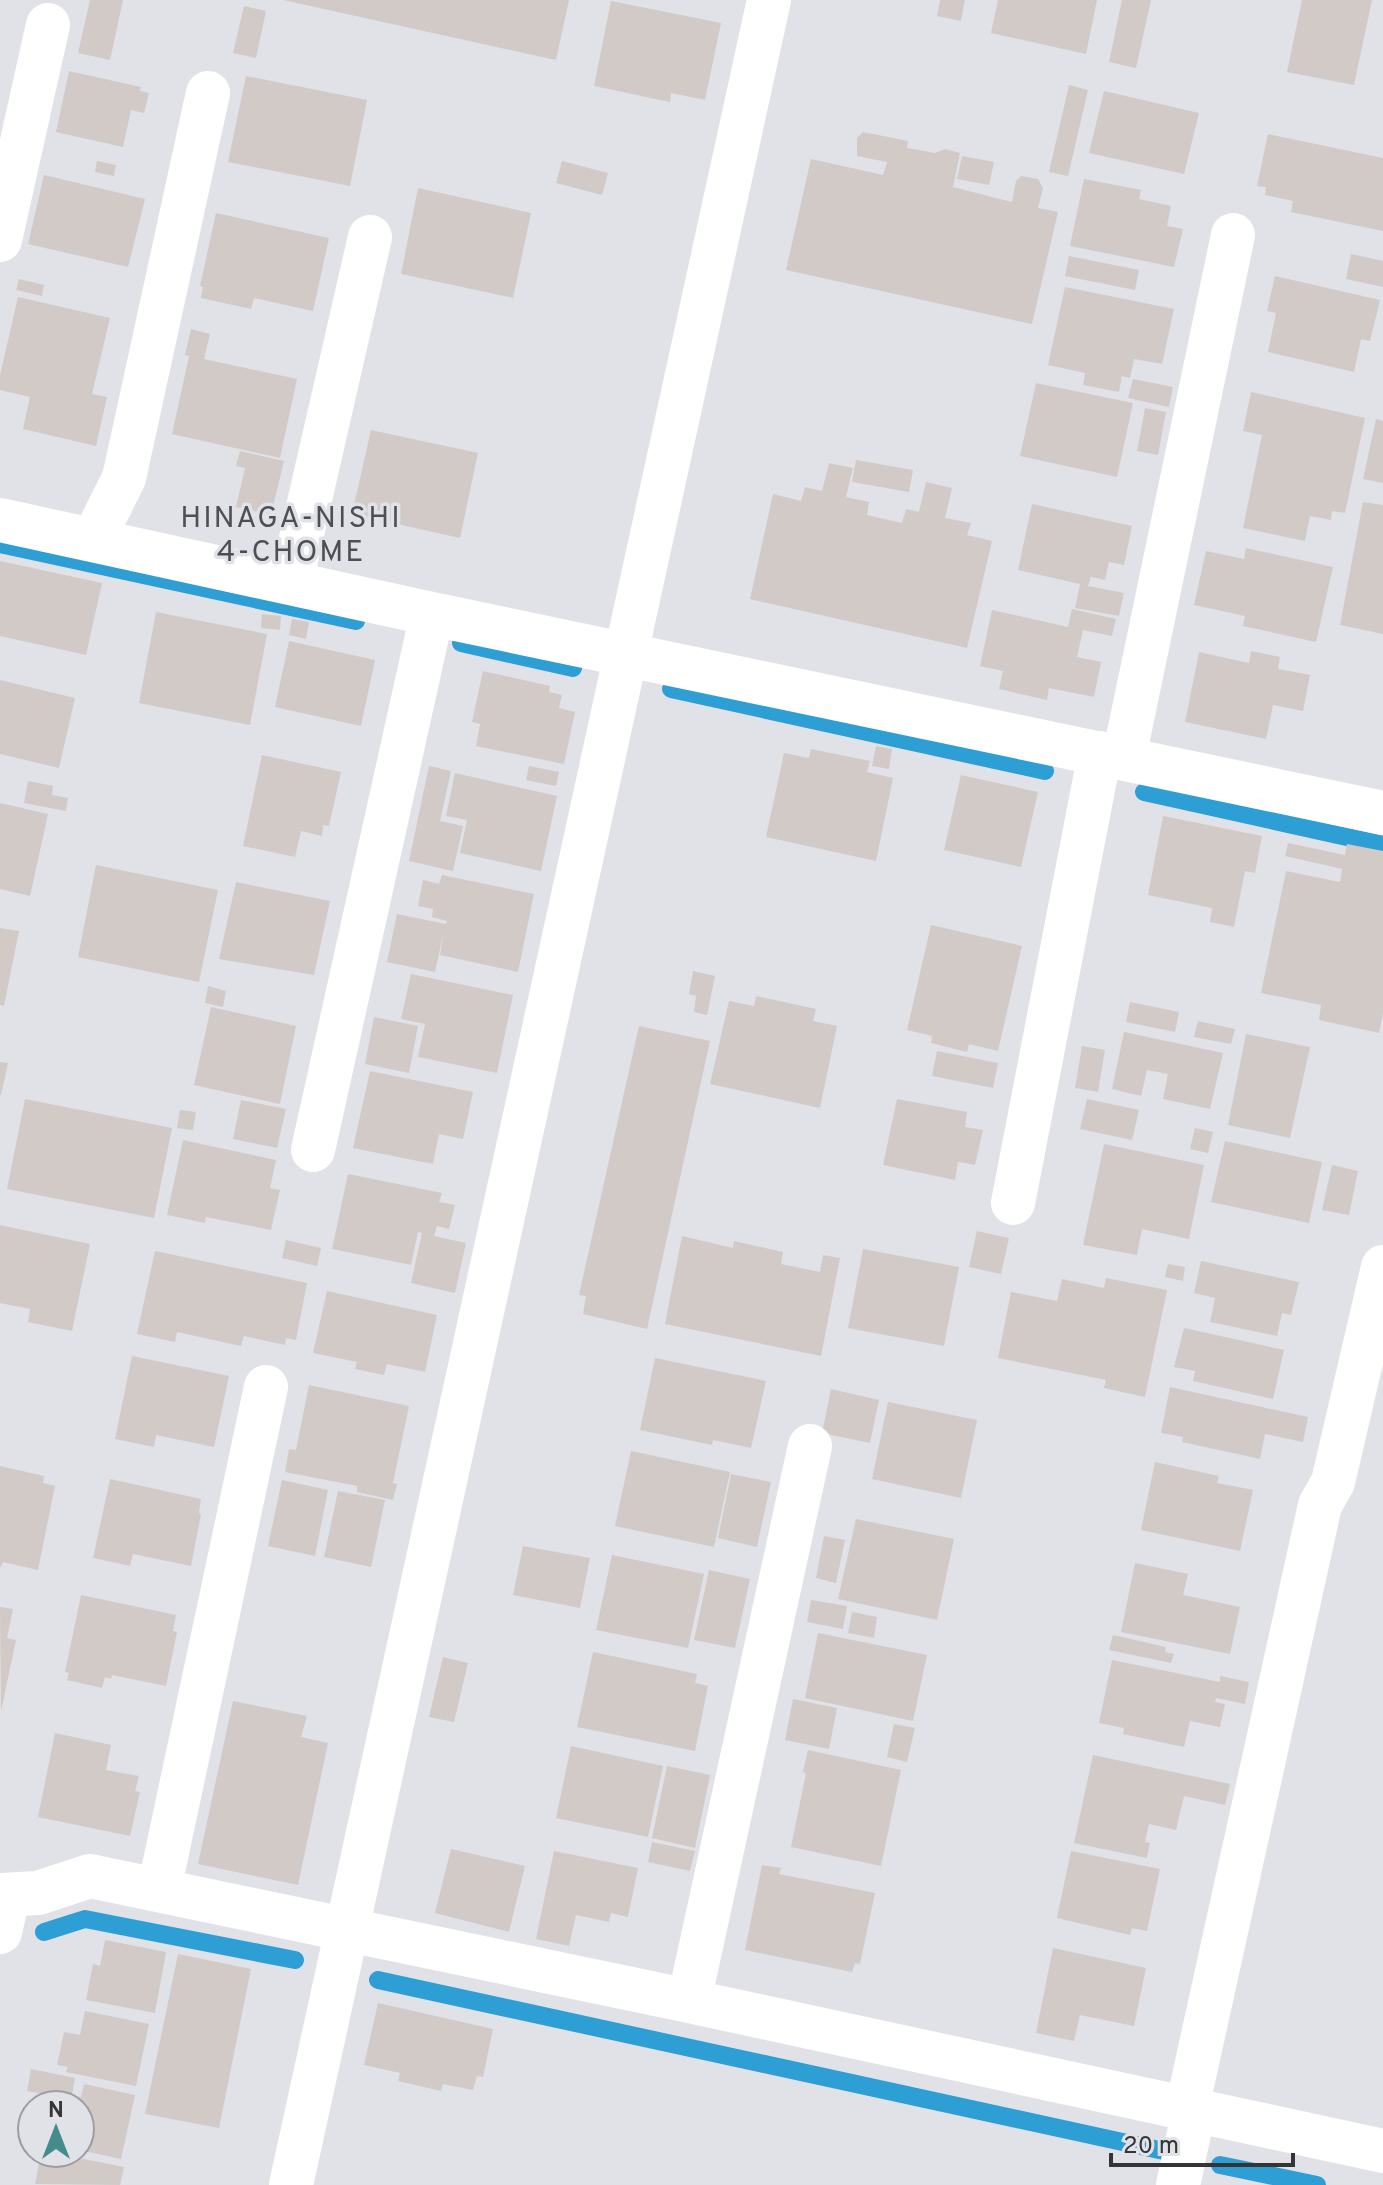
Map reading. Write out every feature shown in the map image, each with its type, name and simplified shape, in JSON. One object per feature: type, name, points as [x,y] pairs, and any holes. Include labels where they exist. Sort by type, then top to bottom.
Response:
[{"type":"street","points":[[291,2185],[769,0]]},
{"type":"street","points":[[0,240],[48,25]]},
{"type":"street","points":[[93,540],[124,478],[208,93]]},
{"type":"street","points":[[1013,1203],[1112,755],[1233,235]]},
{"type":"street","points":[[291,582],[370,237]]},
{"type":"street","points":[[0,520],[432,614],[1383,813]]},
{"type":"street","points":[[313,1150],[432,614]]},
{"type":"street","points":[[1178,2185],[1190,2109],[1320,1505],[1333,1482],[1383,1267]]},
{"type":"street","points":[[159,1890],[266,1387]]},
{"type":"street","points":[[689,2001],[810,1446]]},
{"type":"street","points":[[3,1908],[90,1876],[1383,2151]]},
{"type":"building","points":[[90,0],[123,0],[110,60],[78,53]]},
{"type":"building","points":[[283,0],[569,0],[556,60]]},
{"type":"building","points":[[940,0],[965,0],[961,21],[937,16]]},
{"type":"building","points":[[998,0],[1097,0],[1086,54],[991,33]]},
{"type":"building","points":[[1122,0],[1151,0],[1136,68],[1109,62]]},
{"type":"building","points":[[1302,0],[1372,0],[1354,85],[1287,72]]},
{"type":"building","points":[[611,1],[721,23],[705,100],[671,93],[670,102],[594,86]]},
{"type":"building","points":[[244,6],[266,11],[256,58],[233,53]]},
{"type":"building","points":[[69,71],[141,87],[140,91],[149,93],[144,113],[131,110],[123,147],[56,132]]},
{"type":"building","points":[[246,76],[367,100],[350,186],[228,162]]},
{"type":"building","points":[[1069,85],[1088,90],[1068,176],[1049,172]]},
{"type":"building","points":[[1104,91],[1199,113],[1184,174],[1089,153]]},
{"type":"building","points":[[863,132],[908,141],[907,148],[935,153],[945,149],[960,153],[953,187],[1012,202],[1016,181],[1021,176],[1038,179],[1043,188],[1038,208],[1058,212],[1032,324],[786,270],[811,159],[883,175],[887,162],[857,156],[857,138]]},
{"type":"building","points":[[1268,134],[1383,158],[1383,231],[1291,212],[1293,201],[1265,195],[1266,187],[1257,186]]},
{"type":"building","points":[[962,156],[994,162],[989,185],[957,179]]},
{"type":"building","points":[[97,161],[116,165],[114,176],[95,172]]},
{"type":"building","points":[[562,161],[608,173],[602,195],[556,183]]},
{"type":"building","points":[[44,175],[145,199],[128,267],[28,244]]},
{"type":"building","points":[[1084,179],[1141,190],[1139,199],[1171,206],[1167,226],[1183,229],[1174,267],[1070,246]]},
{"type":"building","points":[[418,188],[531,213],[513,298],[401,274]]},
{"type":"building","points":[[216,213],[329,238],[313,311],[254,298],[251,309],[201,298],[203,287],[200,286]]},
{"type":"building","points":[[1351,254],[1383,261],[1383,287],[1346,279]]},
{"type":"building","points":[[1069,256],[1139,270],[1135,290],[1065,276]]},
{"type":"building","points":[[1275,276],[1380,300],[1370,341],[1361,339],[1354,372],[1268,352],[1276,313],[1267,311]]},
{"type":"building","points":[[19,279],[44,285],[42,296],[16,290]]},
{"type":"building","points":[[1065,287],[1174,309],[1162,364],[1134,359],[1130,378],[1122,376],[1119,392],[1083,385],[1085,373],[1048,365]]},
{"type":"building","points":[[18,297],[110,318],[92,394],[107,397],[96,446],[23,429],[30,397],[0,390],[0,375]]},
{"type":"building","points":[[191,329],[210,334],[204,359],[297,379],[280,458],[172,434],[189,356],[185,355]]},
{"type":"building","points":[[1133,379],[1173,387],[1169,407],[1128,398]]},
{"type":"building","points":[[1036,383],[1133,403],[1117,477],[1020,456]]},
{"type":"building","points":[[1251,392],[1365,418],[1345,513],[1332,511],[1331,520],[1310,516],[1305,541],[1243,528],[1262,435],[1243,431]]},
{"type":"building","points":[[1145,408],[1166,412],[1158,455],[1137,451]]},
{"type":"building","points":[[1376,419],[1383,421],[1383,483],[1363,479]]},
{"type":"building","points":[[371,430],[478,453],[460,538],[352,514]]},
{"type":"building","points":[[240,451],[284,461],[271,515],[236,507],[245,468],[236,466]]},
{"type":"building","points":[[856,460],[913,470],[909,492],[852,482]]},
{"type":"building","points":[[829,463],[853,468],[846,497],[869,502],[867,515],[902,523],[906,509],[919,512],[926,482],[952,488],[945,518],[971,523],[967,535],[992,541],[967,648],[750,599],[773,494],[801,501],[805,487],[822,491]]},
{"type":"building","points":[[1363,502],[1383,505],[1383,634],[1340,625]]},
{"type":"building","points":[[1032,504],[1132,526],[1124,565],[1109,562],[1105,580],[1091,577],[1088,586],[1124,593],[1119,616],[1075,608],[1080,584],[1018,570]]},
{"type":"building","points":[[1246,548],[1333,567],[1316,642],[1243,626],[1245,616],[1194,605],[1206,551],[1244,559]]},
{"type":"building","points":[[0,561],[102,583],[86,655],[0,636]]},
{"type":"building","points":[[1072,609],[1116,619],[1112,636],[1083,630],[1077,657],[1101,662],[1094,697],[1049,688],[1047,700],[999,689],[1003,671],[980,666],[992,610],[1068,627]]},
{"type":"building","points":[[156,612],[267,634],[250,725],[139,703]]},
{"type":"building","points":[[262,614],[281,616],[280,630],[261,628]]},
{"type":"building","points":[[292,619],[309,622],[306,639],[289,635]]},
{"type":"building","points":[[289,641],[375,660],[361,726],[275,707]]},
{"type":"building","points":[[1251,651],[1280,657],[1278,669],[1310,675],[1303,711],[1273,705],[1266,739],[1185,722],[1199,652],[1249,663]]},
{"type":"building","points":[[483,671],[550,686],[549,692],[562,695],[559,708],[575,712],[564,764],[476,746],[480,724],[472,722]]},
{"type":"building","points":[[0,680],[75,698],[59,768],[0,754]]},
{"type":"building","points":[[876,746],[892,749],[889,769],[872,766]]},
{"type":"building","points":[[811,749],[870,761],[867,772],[893,778],[876,861],[766,837],[784,753],[809,758]]},
{"type":"building","points":[[262,755],[341,772],[329,826],[323,825],[322,836],[301,831],[295,857],[243,846]]},
{"type":"building","points":[[429,766],[451,771],[440,821],[463,826],[453,871],[409,861]]},
{"type":"building","points":[[529,766],[559,772],[556,786],[526,780]]},
{"type":"building","points":[[455,773],[557,796],[541,871],[460,853],[467,820],[446,816]]},
{"type":"building","points":[[961,775],[1038,792],[1021,867],[944,850]]},
{"type":"building","points":[[28,781],[53,786],[52,795],[68,798],[66,811],[24,803]]},
{"type":"building","points":[[0,803],[48,814],[30,896],[0,889]]},
{"type":"building","points":[[1163,816],[1262,836],[1255,873],[1245,871],[1234,927],[1210,922],[1212,908],[1148,895]]},
{"type":"building","points":[[1288,843],[1345,855],[1347,844],[1383,851],[1383,1013],[1379,1033],[1319,1020],[1321,1005],[1261,993],[1286,871],[1340,882],[1342,869],[1285,856]]},
{"type":"building","points":[[96,865],[218,890],[199,982],[78,957]]},
{"type":"building","points":[[442,875],[534,894],[518,972],[440,955],[444,931],[435,972],[387,962],[397,914],[446,924],[447,921],[432,917],[433,909],[418,906],[423,880],[439,884]]},
{"type":"building","points":[[236,882],[330,901],[314,975],[219,959]]},
{"type":"building","points":[[931,925],[1022,946],[998,1051],[969,1044],[967,1052],[931,1043],[932,1036],[907,1030]]},
{"type":"building","points":[[0,928],[19,931],[4,1006],[0,1005]]},
{"type":"building","points":[[693,971],[715,976],[707,1015],[694,1012],[696,996],[689,994]]},
{"type":"building","points":[[411,974],[513,995],[497,1073],[418,1057],[425,1024],[401,1019]]},
{"type":"building","points":[[208,986],[226,991],[223,1007],[205,1003]]},
{"type":"building","points":[[756,996],[816,1009],[813,1021],[837,1026],[820,1108],[710,1084],[729,1001],[754,1006]]},
{"type":"building","points":[[1130,1002],[1179,1012],[1175,1032],[1126,1022]]},
{"type":"building","points":[[211,1007],[296,1026],[280,1104],[194,1085]]},
{"type":"building","points":[[374,1017],[418,1026],[409,1073],[365,1064]]},
{"type":"building","points":[[1198,1021],[1235,1029],[1231,1044],[1194,1037]]},
{"type":"building","points":[[639,1026],[710,1041],[647,1329],[583,1314],[586,1296],[579,1295]]},
{"type":"building","points":[[1124,1032],[1223,1053],[1210,1109],[1163,1099],[1168,1074],[1147,1070],[1141,1096],[1112,1089]]},
{"type":"building","points":[[1246,1034],[1310,1047],[1290,1138],[1228,1125]]},
{"type":"building","points":[[1082,1046],[1105,1050],[1098,1092],[1075,1088]]},
{"type":"building","points":[[937,1051],[998,1063],[993,1088],[932,1076]]},
{"type":"building","points":[[0,1062],[8,1063],[1,1095],[0,1095]]},
{"type":"building","points":[[370,1071],[473,1092],[463,1139],[439,1134],[433,1164],[353,1148]]},
{"type":"building","points":[[25,1099],[172,1128],[154,1218],[7,1189]]},
{"type":"building","points":[[897,1099],[967,1112],[965,1127],[983,1130],[975,1165],[958,1162],[955,1180],[883,1165]]},
{"type":"building","points":[[1087,1099],[1139,1110],[1132,1140],[1080,1129]]},
{"type":"building","points":[[241,1100],[286,1109],[277,1148],[233,1139]]},
{"type":"building","points":[[180,1110],[196,1112],[193,1130],[177,1128]]},
{"type":"building","points":[[1195,1128],[1213,1132],[1208,1153],[1190,1149]]},
{"type":"building","points":[[183,1140],[276,1160],[270,1188],[280,1190],[271,1230],[206,1217],[205,1223],[167,1215]]},
{"type":"building","points":[[1225,1141],[1322,1162],[1309,1223],[1211,1202]]},
{"type":"building","points":[[1104,1144],[1204,1165],[1189,1239],[1142,1229],[1137,1255],[1083,1245]]},
{"type":"building","points":[[1332,1165],[1358,1171],[1349,1215],[1322,1210]]},
{"type":"building","points":[[348,1174],[442,1193],[439,1202],[455,1205],[449,1229],[437,1226],[434,1236],[466,1243],[455,1293],[411,1283],[422,1233],[418,1232],[411,1265],[332,1249]]},
{"type":"building","points":[[0,1225],[90,1244],[72,1331],[28,1322],[30,1309],[0,1303]]},
{"type":"building","points":[[977,1231],[1009,1238],[1001,1274],[969,1267]]},
{"type":"building","points":[[682,1236],[733,1248],[734,1241],[783,1252],[781,1264],[820,1272],[823,1255],[840,1258],[821,1356],[665,1324]]},
{"type":"building","points":[[286,1240],[321,1248],[317,1266],[282,1258]]},
{"type":"building","points":[[863,1249],[959,1267],[944,1346],[848,1328]]},
{"type":"building","points":[[155,1251],[307,1283],[296,1340],[286,1338],[285,1345],[244,1336],[241,1346],[177,1332],[175,1342],[137,1334]]},
{"type":"building","points":[[1201,1261],[1299,1282],[1291,1315],[1282,1313],[1277,1336],[1210,1322],[1215,1298],[1194,1293]]},
{"type":"building","points":[[1168,1264],[1185,1267],[1183,1281],[1165,1277]]},
{"type":"building","points":[[1106,1278],[1167,1290],[1145,1397],[1104,1388],[1106,1380],[998,1358],[1011,1292],[1057,1301],[1062,1279],[1104,1288]]},
{"type":"building","points":[[327,1291],[437,1315],[425,1372],[387,1364],[384,1375],[355,1369],[357,1362],[313,1353]]},
{"type":"building","points":[[1184,1328],[1284,1350],[1273,1399],[1193,1381],[1195,1371],[1174,1367]]},
{"type":"building","points":[[132,1356],[229,1376],[214,1447],[156,1435],[154,1447],[115,1439]]},
{"type":"building","points":[[655,1358],[766,1381],[751,1448],[713,1440],[712,1445],[640,1430]]},
{"type":"building","points":[[309,1385],[409,1406],[393,1483],[397,1484],[393,1500],[357,1492],[357,1486],[285,1472],[289,1449],[296,1450]]},
{"type":"building","points":[[1170,1387],[1308,1417],[1303,1442],[1265,1434],[1260,1459],[1182,1442],[1183,1437],[1161,1433]]},
{"type":"building","points":[[831,1389],[879,1400],[870,1443],[822,1433]]},
{"type":"building","points":[[888,1402],[977,1420],[961,1498],[872,1479]]},
{"type":"building","points":[[631,1451],[730,1472],[714,1547],[615,1526]]},
{"type":"building","points":[[1155,1462],[1219,1476],[1217,1483],[1253,1490],[1240,1551],[1141,1530]]},
{"type":"building","points":[[0,1466],[44,1476],[43,1483],[55,1486],[38,1570],[3,1562],[0,1568]]},
{"type":"building","points":[[731,1474],[771,1482],[757,1547],[718,1538]]},
{"type":"building","points":[[110,1479],[201,1499],[191,1566],[133,1554],[130,1566],[93,1558]]},
{"type":"building","points":[[282,1480],[328,1490],[315,1556],[268,1546]]},
{"type":"building","points":[[338,1491],[385,1500],[371,1567],[324,1557]]},
{"type":"building","points":[[856,1519],[954,1539],[937,1620],[838,1599]]},
{"type":"building","points":[[824,1536],[845,1540],[836,1583],[816,1578]]},
{"type":"building","points":[[523,1546],[590,1558],[580,1608],[513,1595]]},
{"type":"building","points":[[612,1555],[704,1574],[688,1648],[596,1630]]},
{"type":"building","points":[[1135,1563],[1188,1574],[1183,1595],[1240,1607],[1230,1654],[1121,1632]]},
{"type":"building","points":[[709,1570],[750,1579],[735,1648],[694,1640]]},
{"type":"building","points":[[81,1595],[176,1615],[173,1631],[177,1632],[166,1686],[112,1675],[111,1679],[105,1677],[102,1688],[67,1680],[69,1673],[65,1672]]},
{"type":"building","points":[[811,1600],[847,1606],[843,1629],[807,1622]]},
{"type":"building","points":[[0,1607],[13,1609],[7,1638],[16,1640],[1,1711]]},
{"type":"building","points":[[852,1612],[877,1617],[874,1638],[848,1633]]},
{"type":"building","points":[[818,1633],[927,1655],[913,1721],[805,1698]]},
{"type":"building","points":[[1113,1635],[1166,1647],[1165,1652],[1174,1654],[1171,1663],[1109,1650]]},
{"type":"building","points":[[593,1652],[697,1674],[695,1683],[708,1686],[695,1751],[577,1727]]},
{"type":"building","points":[[443,1657],[468,1663],[454,1722],[429,1717]]},
{"type":"building","points":[[1112,1660],[1220,1682],[1220,1676],[1249,1682],[1245,1704],[1216,1698],[1215,1702],[1225,1704],[1220,1727],[1190,1721],[1184,1747],[1123,1734],[1124,1728],[1099,1723]]},
{"type":"building","points":[[793,1699],[837,1708],[829,1749],[785,1740]]},
{"type":"building","points":[[233,1701],[307,1716],[301,1737],[328,1743],[298,1885],[198,1864]]},
{"type":"building","points":[[894,1724],[915,1728],[907,1762],[887,1757]]},
{"type":"building","points":[[55,1733],[111,1745],[106,1770],[139,1776],[135,1791],[140,1792],[130,1836],[38,1817]]},
{"type":"building","points":[[571,1746],[663,1766],[648,1837],[556,1818]]},
{"type":"building","points":[[808,1750],[901,1770],[881,1866],[791,1847]]},
{"type":"building","points":[[1093,1755],[1230,1784],[1225,1805],[1184,1796],[1176,1830],[1149,1824],[1145,1842],[1150,1843],[1147,1858],[1074,1843]]},
{"type":"building","points":[[667,1766],[710,1775],[695,1848],[652,1838]]},
{"type":"building","points":[[652,1842],[695,1851],[690,1871],[648,1862]]},
{"type":"building","points":[[451,1849],[525,1866],[509,1932],[435,1913]]},
{"type":"building","points":[[554,1851],[638,1868],[628,1917],[611,1913],[609,1922],[576,1915],[569,1946],[536,1939]]},
{"type":"building","points":[[1071,1851],[1160,1869],[1147,1931],[1132,1928],[1130,1935],[1057,1918]]},
{"type":"building","points":[[762,1865],[781,1868],[779,1874],[875,1893],[860,1964],[855,1963],[852,1972],[745,1950]]},
{"type":"building","points":[[105,1940],[166,1952],[155,2013],[86,2000],[93,1964],[100,1966]]},
{"type":"building","points":[[1053,1948],[1146,1968],[1134,2026],[1080,2015],[1074,2041],[1036,2033]]},
{"type":"building","points":[[178,1954],[251,1969],[219,2128],[145,2114]]},
{"type":"building","points":[[378,2003],[493,2029],[483,2077],[477,2076],[473,2090],[443,2084],[441,2091],[398,2081],[400,2073],[364,2065]]},
{"type":"building","points":[[85,2011],[149,2024],[136,2086],[66,2072],[68,2067],[57,2065],[64,2032],[80,2035]]},
{"type":"building","points":[[31,2069],[75,2078],[73,2089],[27,2089]]},
{"type":"building","points":[[84,2084],[135,2095],[121,2159],[96,2154],[96,2089],[83,2089]]},
{"type":"building","points":[[96,2161],[124,2167],[120,2185],[35,2184],[38,2169],[96,2169]]},
{"type":"waterway","points":[[0,544],[356,621]]},
{"type":"waterway","points":[[461,643],[573,668]]},
{"type":"waterway","points":[[671,689],[1045,771]]},
{"type":"waterway","points":[[1144,792],[1383,845]]},
{"type":"waterway","points":[[44,1932],[85,1919],[295,1960]]},
{"type":"waterway","points":[[378,1980],[1173,2153]]},
{"type":"waterway","points":[[1220,2165],[1317,2185]]},
{"type":"district","name":"HINAGA-NISHI 4-CHOME","points":[[291,534]]}]
